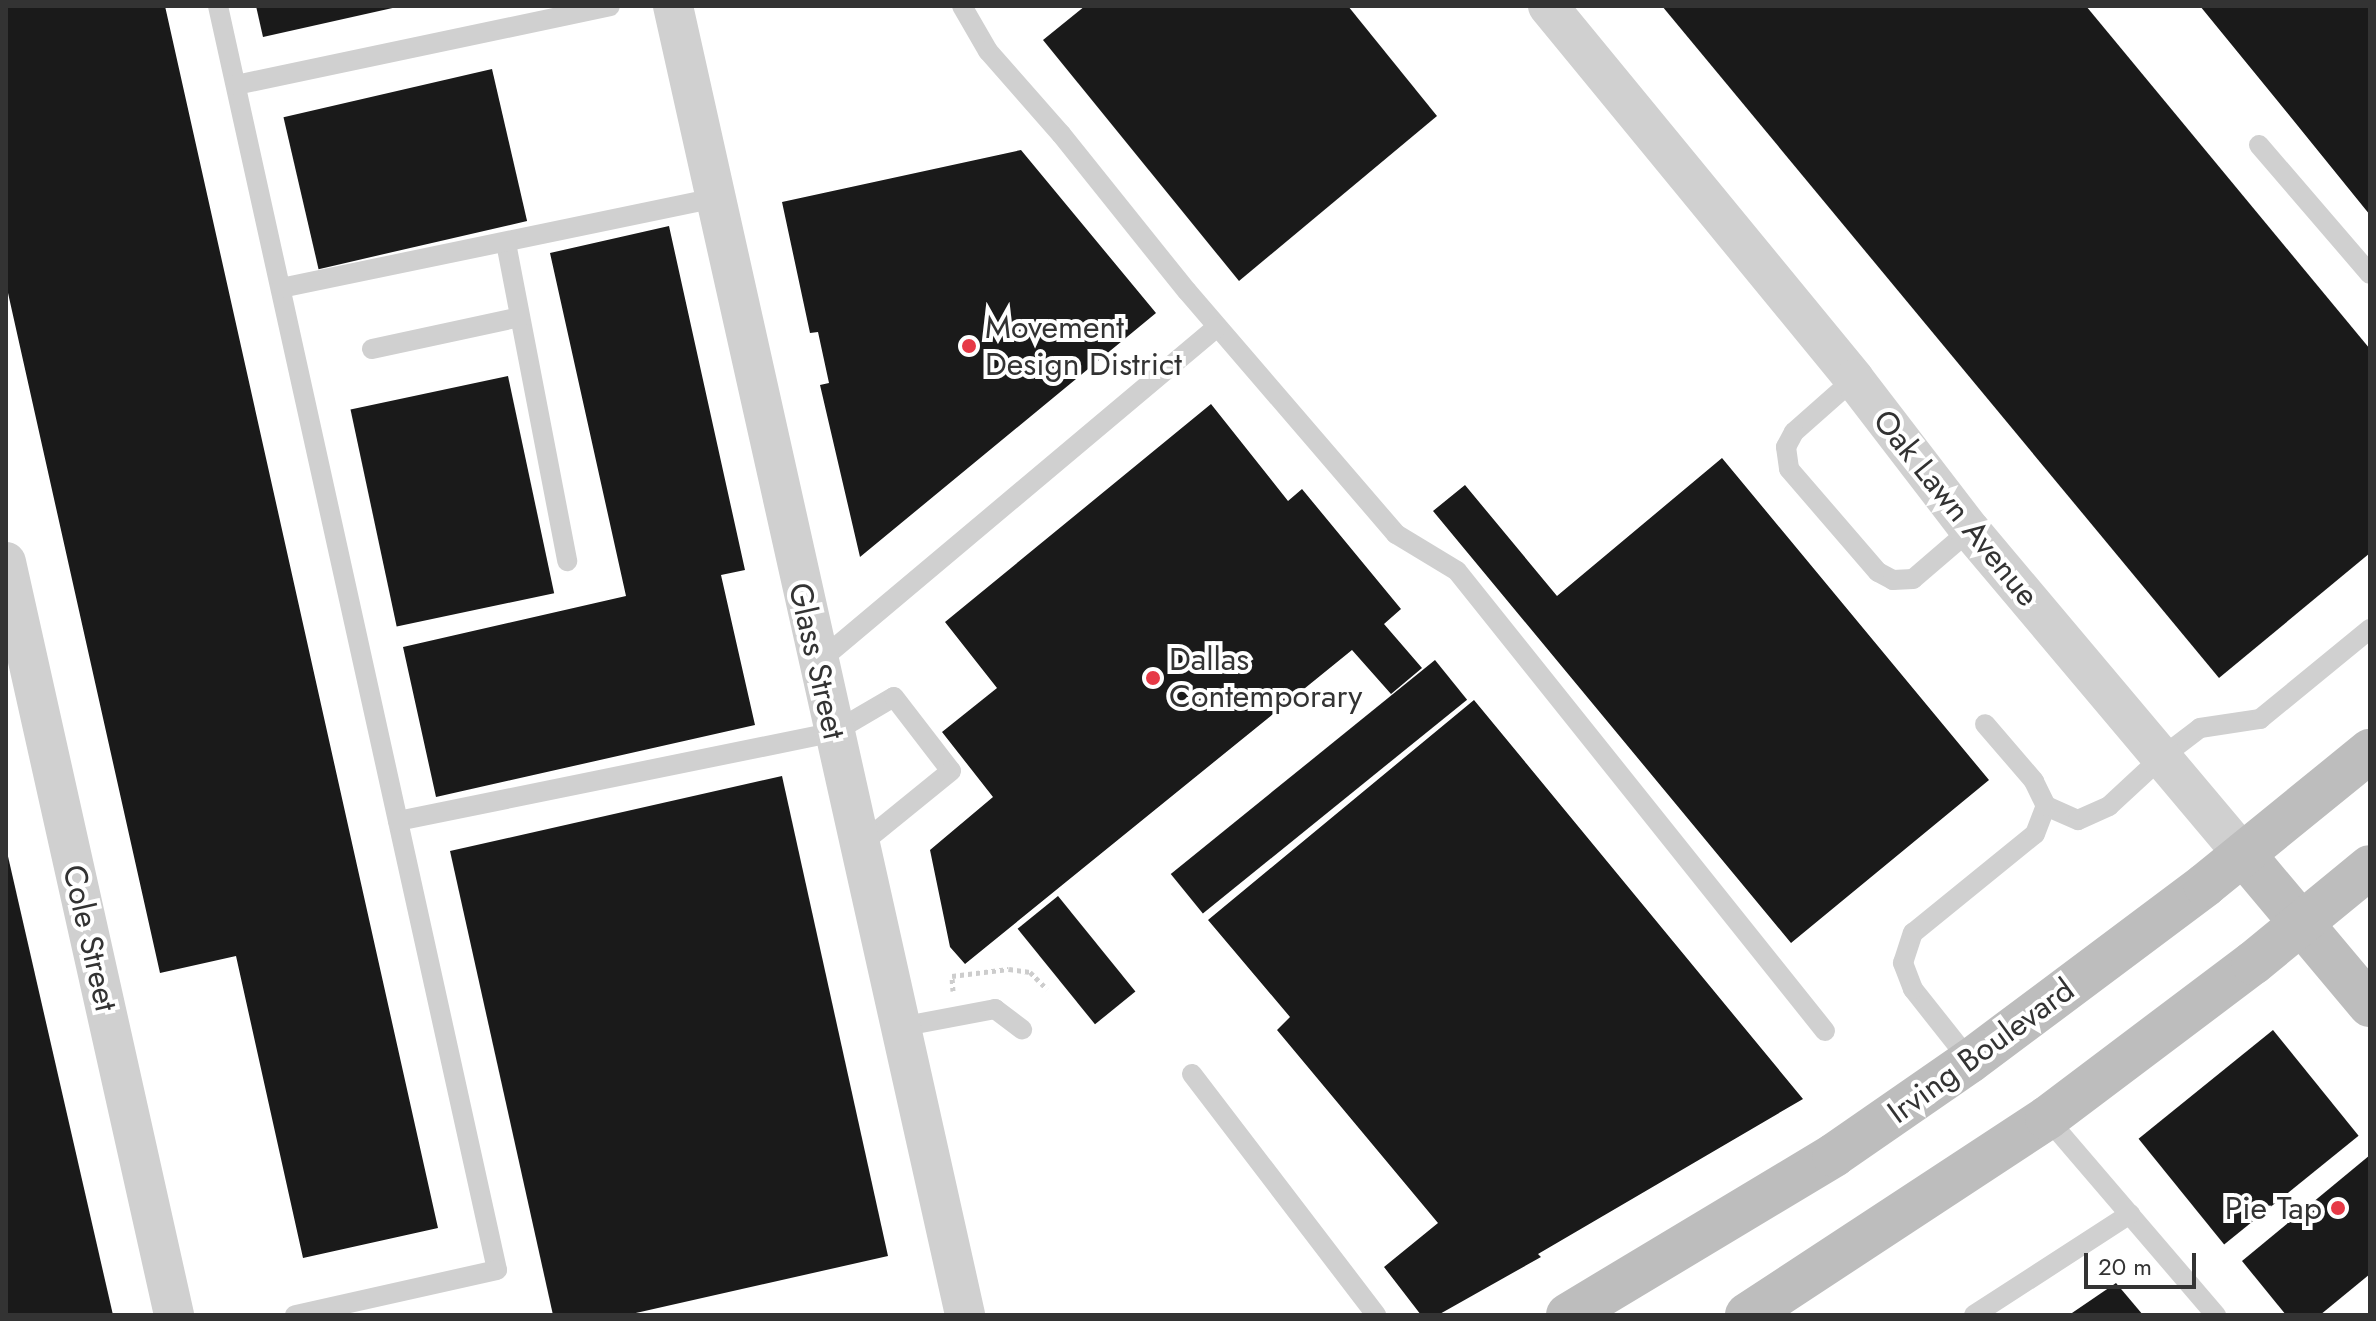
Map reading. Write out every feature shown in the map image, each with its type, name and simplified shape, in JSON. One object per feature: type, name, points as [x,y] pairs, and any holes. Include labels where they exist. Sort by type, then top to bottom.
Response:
[{"type":"main road","name":"Irving Boulevard","points":[[1568,1315],[1834,1155],[1970,1061],[2244,855],[2370,751]]},
{"type":"main road","name":"Oak Lawn Avenue","points":[[2244,855],[2370,1005]]},
{"type":"main road","points":[[1747,1315],[2047,1118],[2303,923],[2370,867]]},
{"type":"street","name":"Glass Street","points":[[673,6],[817,663],[965,1315]]},
{"type":"street","name":"Oak Lawn Avenue","points":[[1548,6],[1854,379],[1970,530],[2244,855]]},
{"type":"street","name":"Cole Street","points":[[6,562],[174,1315]]},
{"type":"lane","points":[[218,6],[497,1270],[295,1315]]},
{"type":"lane","points":[[236,85],[610,6]]},
{"type":"lane","points":[[962,6],[988,51],[1061,134],[1217,327],[1396,534],[1457,571],[1825,1031]]},
{"type":"lane","points":[[2259,145],[2370,274]]},
{"type":"lane","points":[[281,288],[715,198]]},
{"type":"lane","points":[[506,243],[567,561]]},
{"type":"lane","points":[[372,349],[520,317]]},
{"type":"lane","points":[[817,663],[1217,327]]},
{"type":"lane","points":[[1854,379],[1794,432],[1786,447],[1789,469],[1878,572],[1893,580],[1913,579],[1970,530]]},
{"type":"lane","points":[[1985,724],[2034,781],[2046,806],[2078,820],[2109,806],[2162,757],[2200,728],[2260,719],[2370,629]]},
{"type":"lane","points":[[398,821],[834,732],[894,697],[951,771],[860,845]]},
{"type":"lane","points":[[1970,1061],[1913,989],[1903,963],[1913,933],[2035,834],[2046,806]]},
{"type":"lane","points":[[900,1027],[995,1009],[1022,1029]]},
{"type":"lane","points":[[1192,1074],[1376,1315]]},
{"type":"lane","points":[[2047,1118],[2216,1315]]},
{"type":"lane","points":[[1974,1315],[2130,1214]]},
{"type":"path","points":[[953,992],[952,976],[1009,969],[1030,972],[1047,989]]},
{"type":"building","points":[[6,6],[165,6],[438,1228],[303,1258],[236,956],[160,973],[6,284]]},
{"type":"building","points":[[256,6],[397,6],[397,7],[263,37]]},
{"type":"building","points":[[1085,6],[1348,6],[1437,116],[1239,281],[1043,40]]},
{"type":"building","points":[[1662,6],[2086,6],[2370,349],[2370,553],[2219,678]]},
{"type":"building","points":[[2200,6],[2370,6],[2370,215],[2276,99]]},
{"type":"building","points":[[492,69],[527,221],[319,269],[283,117]]},
{"type":"building","name":"Movement Design District","points":[[1021,150],[1156,313],[860,557],[820,385],[829,383],[818,332],[810,333],[782,202]]},
{"type":"building","points":[[669,226],[745,570],[721,575],[755,725],[436,797],[403,647],[626,596],[550,253]]},
{"type":"building","points":[[508,376],[554,593],[397,627],[351,409]]},
{"type":"building","name":"Dallas Contemporary","points":[[1211,404],[1288,501],[1302,489],[1401,609],[1384,624],[1422,668],[1391,694],[1352,650],[965,964],[950,947],[930,850],[993,797],[942,732],[997,688],[945,622]]},
{"type":"building","points":[[1722,458],[1989,780],[1791,943],[1433,511],[1465,485],[1557,596]]},
{"type":"building","points":[[1435,660],[1467,700],[1203,914],[1171,874]]},
{"type":"building","points":[[1474,700],[1803,1099],[1538,1254],[1541,1257],[1438,1315],[1421,1315],[1384,1267],[1438,1223],[1277,1030],[1290,1017],[1208,920]]},
{"type":"building","points":[[782,776],[888,1256],[627,1315],[553,1315],[450,851]]},
{"type":"building","points":[[7,852],[113,1315],[6,1315]]},
{"type":"building","points":[[1058,896],[1135,992],[1095,1024],[1018,929]]},
{"type":"building","points":[[2273,1030],[2359,1136],[2224,1245],[2139,1139]]},
{"type":"building","name":"Pie Tap","points":[[2370,1155],[2370,1274],[2320,1315],[2286,1315],[2242,1261]]},
{"type":"building","points":[[2116,1283],[2143,1315],[2069,1315]]},
{"type":"place","name":"Movement Design District","points":[[969,346]]},
{"type":"place","name":"Dallas Contemporary","points":[[1153,678]]},
{"type":"place","name":"Pie Tap","points":[[2338,1208]]}]
